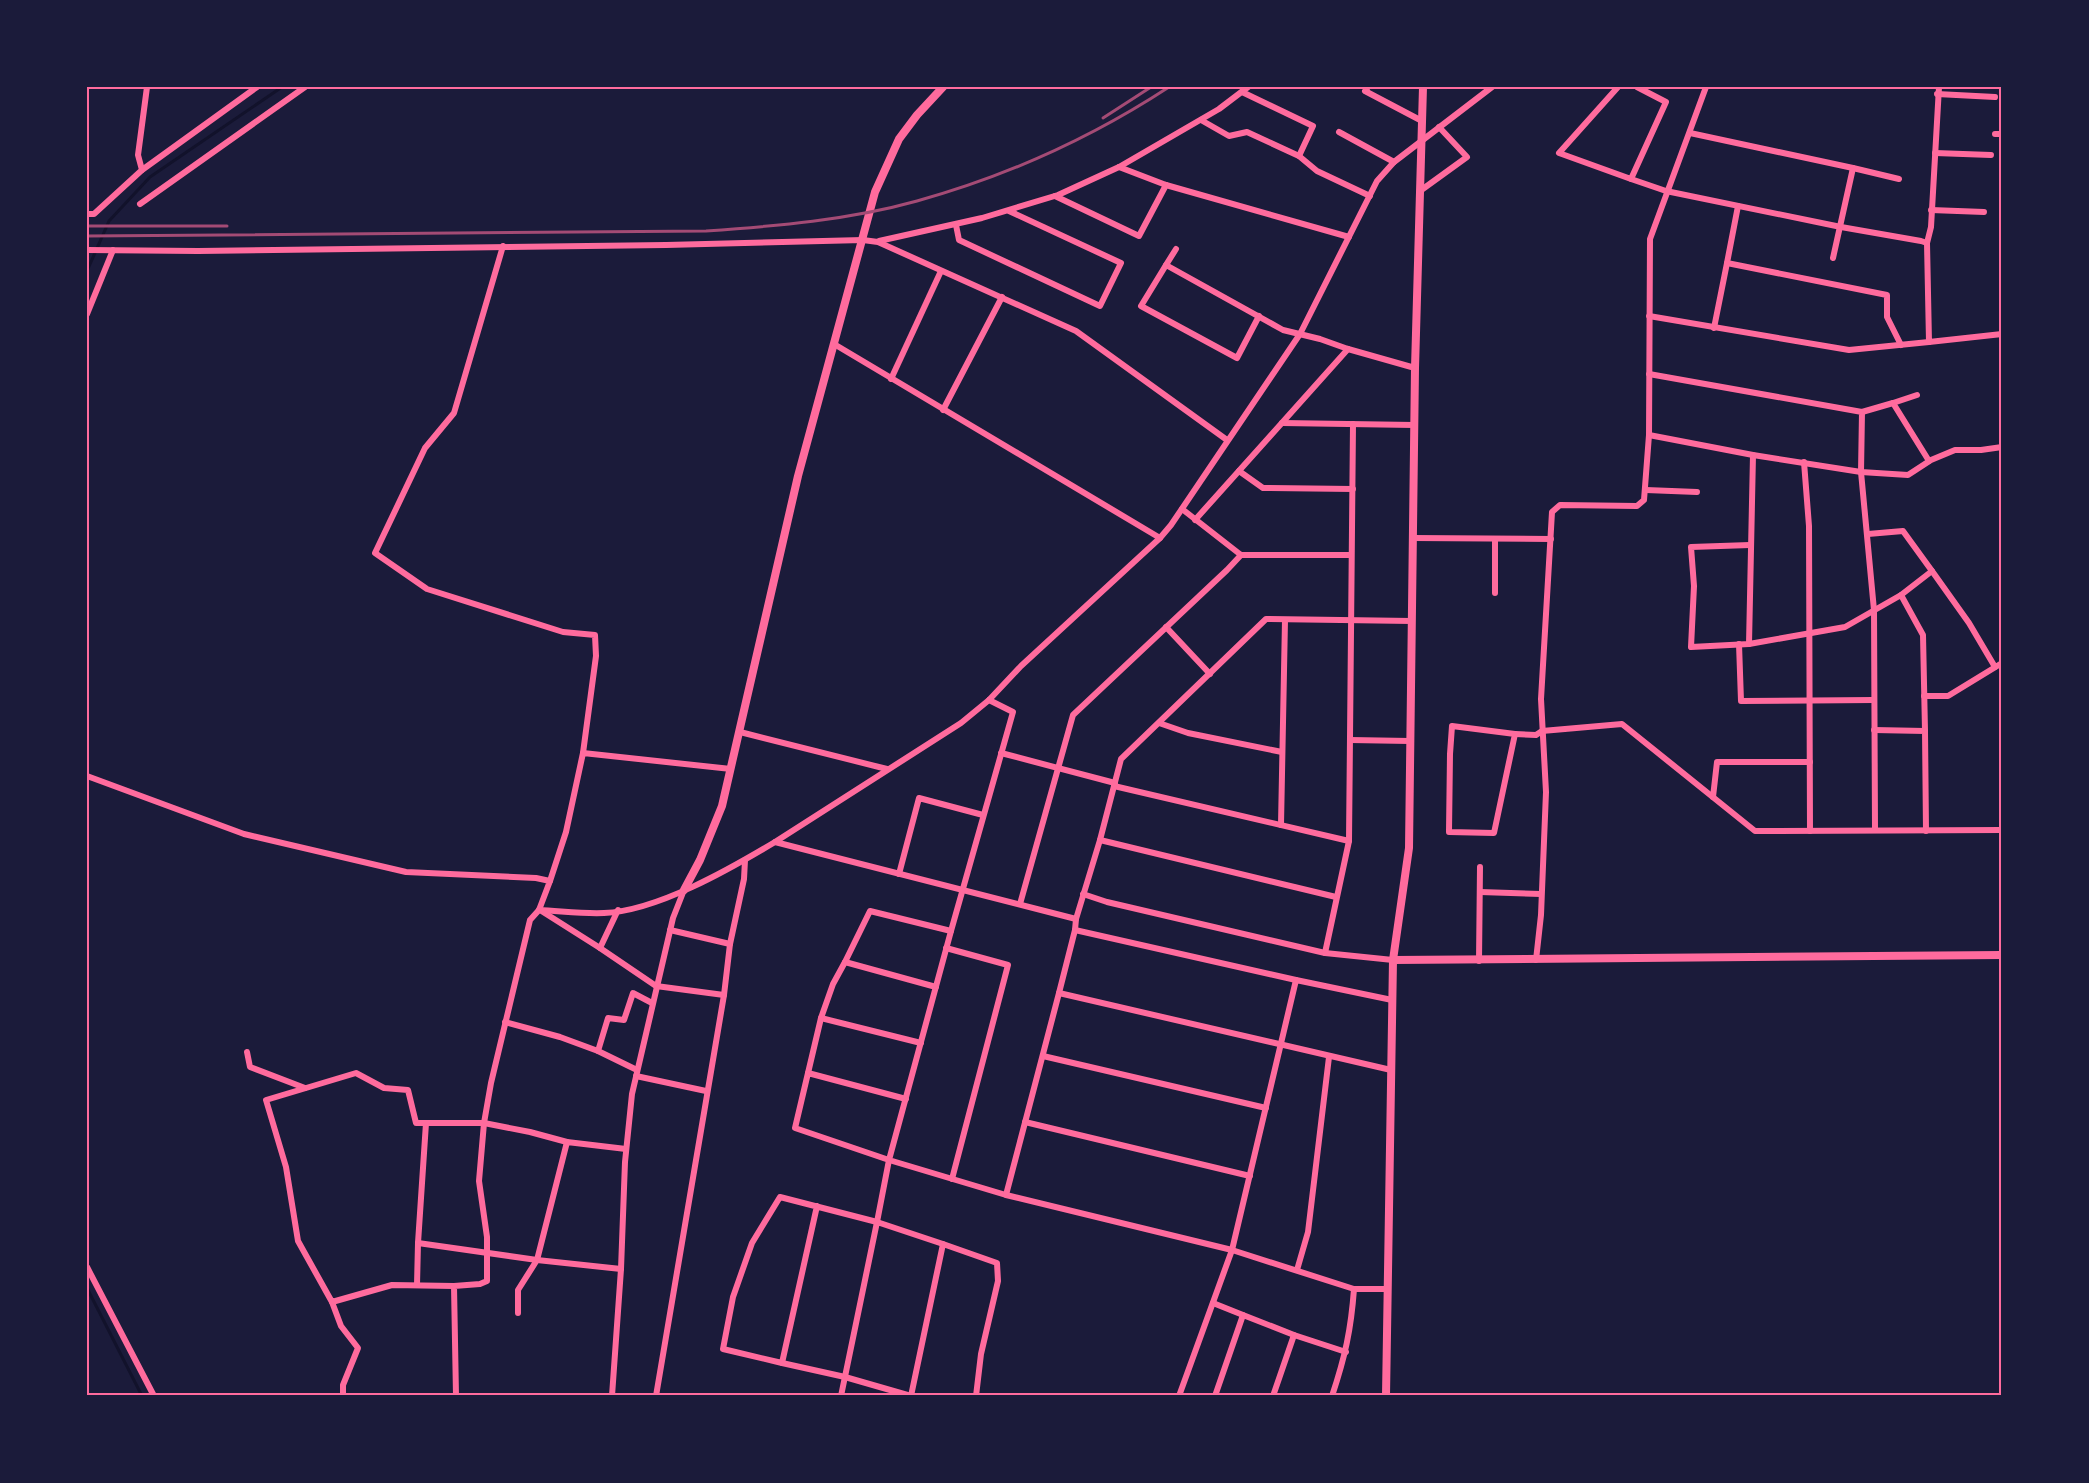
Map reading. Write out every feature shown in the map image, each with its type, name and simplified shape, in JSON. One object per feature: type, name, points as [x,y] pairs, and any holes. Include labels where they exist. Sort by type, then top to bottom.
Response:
[{"type":"street","points":[[142,170],[138,155],[147,87]]},
{"type":"street","points":[[87,214],[94,214],[142,170],[257,87]]},
{"type":"street","points":[[140,204],[304,87]]},
{"type":"street","points":[[612,1396],[626,1149],[631,1102],[670,930],[684,890],[700,860],[719,814],[798,476],[864,240],[875,192],[899,138],[943,87]]},
{"type":"street","points":[[878,242],[956,225],[1055,196],[1119,167],[1219,109],[1248,87]]},
{"type":"street","points":[[1368,87],[1365,91],[1422,121]]},
{"type":"street","points":[[1386,1396],[1393,960],[1408,859],[1415,368],[1423,87]]},
{"type":"street","points":[[539,910],[606,913],[652,904],[684,890],[745,860],[774,842],[962,723],[989,700],[1021,666],[1160,538],[1300,334],[1377,181],[1394,162],[1492,87]]},
{"type":"street","points":[[1618,87],[1559,153],[1666,191],[1927,243]]},
{"type":"street","points":[[1631,179],[1666,102],[1637,87]]},
{"type":"street","points":[[1536,960],[1541,915],[1546,792],[1541,699],[1552,512],[1560,505],[1636,506],[1644,500],[1649,435],[1650,239],[1706,87]]},
{"type":"street","points":[[1929,342],[1927,243],[1931,227],[1938,91],[1995,97]]},
{"type":"street","points":[[1242,92],[1313,126],[1299,156]]},
{"type":"street","points":[[1201,120],[1229,136],[1247,132],[1299,156],[1317,171],[1370,196]]},
{"type":"street","points":[[1420,191],[1467,157],[1439,127]]},
{"type":"street","points":[[1339,132],[1394,162]]},
{"type":"street","points":[[1690,133],[1899,179]]},
{"type":"street","points":[[1935,153],[1991,155]]},
{"type":"street","points":[[1119,167],[1166,185],[1348,237]]},
{"type":"street","points":[[1833,258],[1853,168]]},
{"type":"street","points":[[1055,196],[1139,236],[1166,185]]},
{"type":"street","points":[[1714,328],[1738,206]]},
{"type":"street","points":[[1931,210],[1984,212]]},
{"type":"street","points":[[956,225],[959,240],[1100,306],[1121,262],[1008,211]]},
{"type":"street","points":[[87,250],[198,251],[666,245],[864,240],[878,242],[1076,331],[1227,440]]},
{"type":"street","points":[[332,1302],[392,1285],[454,1286],[480,1284],[487,1281],[487,1253],[479,1181],[484,1123],[491,1083],[530,920],[539,910],[566,832],[583,753],[596,656],[595,635],[563,632],[428,589],[375,553],[425,448],[454,413],[503,246]]},
{"type":"street","points":[[1176,249],[1141,306],[1237,358],[1259,316]]},
{"type":"street","points":[[87,314],[113,250]]},
{"type":"street","points":[[1727,263],[1887,295],[1887,317],[1901,345]]},
{"type":"street","points":[[1166,265],[1283,330],[1415,368]]},
{"type":"street","points":[[891,379],[941,271]]},
{"type":"street","points":[[943,410],[1002,297]]},
{"type":"street","points":[[1649,316],[1849,350],[2002,334]]},
{"type":"street","points":[[834,344],[1160,538]]},
{"type":"street","points":[[1195,520],[1348,349]]},
{"type":"street","points":[[1649,374],[1862,412],[1917,395]]},
{"type":"street","points":[[1893,403],[1929,462]]},
{"type":"street","points":[[1862,412],[1861,472],[1874,610],[1875,830]]},
{"type":"street","points":[[1282,423],[1414,425]]},
{"type":"street","points":[[1325,953],[1349,841],[1353,424]]},
{"type":"street","points":[[1649,435],[1753,455],[1861,472],[1908,475],[1955,450],[2002,447]]},
{"type":"street","points":[[1749,644],[1753,455]]},
{"type":"street","points":[[1804,462],[1809,526],[1810,831]]},
{"type":"street","points":[[1239,471],[1263,488],[1353,489]]},
{"type":"street","points":[[1646,490],[1697,492]]},
{"type":"street","points":[[1182,509],[1240,555],[1351,555]]},
{"type":"street","points":[[1868,534],[1903,531],[1999,665],[1948,696],[1924,696]]},
{"type":"street","points":[[1413,538],[1551,539]]},
{"type":"street","points":[[1495,538],[1495,593]]},
{"type":"street","points":[[1750,545],[1692,547],[1694,586],[1691,647],[1749,644],[1845,627],[1901,595],[1932,571]]},
{"type":"street","points":[[1020,904],[1073,715],[1227,570],[1240,555]]},
{"type":"street","points":[[1901,595],[1923,635],[1926,831]]},
{"type":"street","points":[[1006,1195],[1076,919],[1121,759],[1266,619],[1412,621]]},
{"type":"street","points":[[1281,825],[1285,620]]},
{"type":"street","points":[[1166,627],[1210,674]]},
{"type":"street","points":[[1739,644],[1741,701],[1874,700]]},
{"type":"street","points":[[841,1396],[889,1160],[1013,712],[989,700]]},
{"type":"street","points":[[1159,723],[1200,735],[1282,752]]},
{"type":"street","points":[[1515,734],[1494,832],[1449,832],[1452,726],[1536,735],[1542,731],[1622,724],[1755,831],[2002,830]]},
{"type":"street","points":[[1874,730],[1925,731]]},
{"type":"street","points":[[740,732],[887,769]]},
{"type":"street","points":[[1350,740],[1410,741]]},
{"type":"street","points":[[583,753],[731,770]]},
{"type":"street","points":[[1001,753],[1114,784],[1349,841]]},
{"type":"street","points":[[1713,797],[1717,762],[1810,762]]},
{"type":"street","points":[[87,776],[244,834],[406,872],[550,880]]},
{"type":"street","points":[[899,874],[919,798],[983,815]]},
{"type":"street","points":[[1100,840],[1336,897]]},
{"type":"street","points":[[774,842],[1076,919]]},
{"type":"street","points":[[656,1396],[724,994],[730,944],[744,879],[745,860]]},
{"type":"street","points":[[1479,961],[1480,867]]},
{"type":"street","points":[[1480,892],[1541,894]]},
{"type":"street","points":[[1083,894],[1107,902],[1325,953],[1393,960],[2002,955]]},
{"type":"street","points":[[539,910],[656,986],[724,994]]},
{"type":"street","points":[[600,948],[618,910]]},
{"type":"street","points":[[951,931],[870,911],[833,984],[821,1018],[795,1128],[889,1160],[1006,1195],[1232,1250],[1354,1289],[1386,1289]]},
{"type":"street","points":[[670,930],[730,944]]},
{"type":"street","points":[[1075,930],[1392,1000]]},
{"type":"street","points":[[946,948],[1008,965],[952,1179]]},
{"type":"street","points":[[845,962],[936,987]]},
{"type":"street","points":[[1179,1396],[1232,1250],[1296,980]]},
{"type":"street","points":[[598,1051],[608,1018],[624,1020],[633,993],[652,1003]]},
{"type":"street","points":[[1059,993],[1391,1070]]},
{"type":"street","points":[[821,1018],[921,1043]]},
{"type":"street","points":[[505,1022],[598,1051],[636,1073],[706,1091]]},
{"type":"street","points":[[246,1052],[250,1067],[306,1088]]},
{"type":"street","points":[[1043,1056],[1266,1108]]},
{"type":"street","points":[[1297,1270],[1308,1232],[1329,1057]]},
{"type":"street","points":[[343,1396],[343,1385],[357,1348],[341,1326],[332,1302],[298,1241],[286,1167],[266,1100],[356,1073],[384,1088],[408,1090],[416,1123],[484,1123],[567,1142],[626,1149]]},
{"type":"street","points":[[808,1073],[906,1099]]},
{"type":"street","points":[[1025,1122],[1250,1176]]},
{"type":"street","points":[[417,1285],[426,1123]]},
{"type":"street","points":[[518,1313],[518,1290],[537,1260],[567,1142]]},
{"type":"street","points":[[943,1244],[911,1396],[845,1377],[723,1348],[733,1297],[752,1243],[780,1197],[877,1222],[943,1244],[997,1263],[998,1281],[981,1354],[976,1396]]},
{"type":"street","points":[[782,1363],[817,1206]]},
{"type":"street","points":[[418,1243],[621,1269]]},
{"type":"street","points":[[87,1267],[154,1396]]},
{"type":"street","points":[[454,1286],[456,1396]]},
{"type":"street","points":[[1332,1396],[1351,1329],[1354,1289]]},
{"type":"street","points":[[1213,1303],[1294,1335],[1346,1352]]},
{"type":"street","points":[[1215,1396],[1243,1315]]},
{"type":"street","points":[[1273,1396],[1294,1335]]},
{"type":"waterway","points":[[87,271],[109,221],[150,177],[282,87]]},
{"type":"waterway","points":[[87,1288],[142,1396]]},
{"type":"railway","points":[[1103,118],[1151,87]]},
{"type":"railway","points":[[87,236],[706,231],[813,221],[891,208],[983,180],[1079,139],[1169,87]]},
{"type":"railway","points":[[87,226],[227,226]]}]
